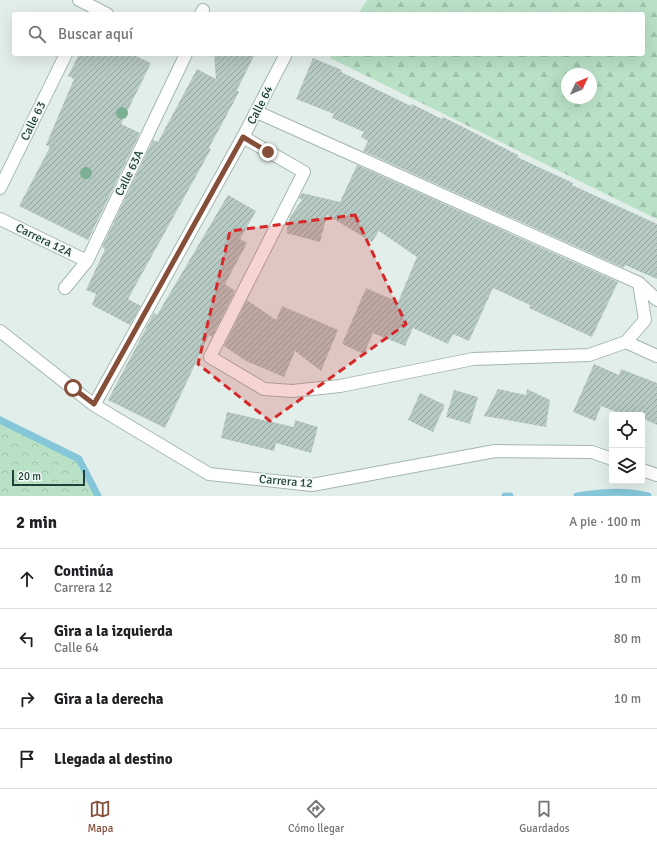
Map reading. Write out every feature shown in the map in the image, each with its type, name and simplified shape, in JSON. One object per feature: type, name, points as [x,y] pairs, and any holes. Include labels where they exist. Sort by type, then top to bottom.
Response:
[{"type":"street","points":[[78,0],[88,10]]},
{"type":"street","name":"Calle 63","points":[[0,188],[65,56]]},
{"type":"street","name":"Calle 63A","points":[[65,288],[88,261],[185,56]]},
{"type":"street","name":"Calle 64","points":[[94,404],[257,112],[285,56]]},
{"type":"street","points":[[257,112],[639,283],[657,300]]},
{"type":"street","points":[[243,137],[304,172],[210,357],[264,389],[292,391],[340,386],[473,359],[589,354],[626,342],[645,320],[639,283]]},
{"type":"street","name":"Carrera 12A","points":[[0,219],[88,261]]},
{"type":"street","name":"Carrera 12","points":[[0,331],[94,404],[209,474],[312,485],[494,451],[592,452],[609,458]]},
{"type":"street","points":[[626,342],[657,356]]},
{"type":"street","points":[[645,471],[657,475]]},
{"type":"highlighted area","points":[[355,215],[406,324],[270,421],[198,364],[230,231]]},
{"type":"green space","points":[[367,0],[657,0],[657,219],[330,58],[331,56],[645,56],[645,12],[359,12]]},
{"type":"green space","points":[[0,416],[19,429],[79,459],[98,496],[0,496]]},
{"type":"building","points":[[78,56],[136,56],[151,63],[121,124],[140,133],[88,240],[19,206],[50,147],[46,145],[74,79],[68,76]]},
{"type":"building","points":[[214,56],[254,56],[237,90],[239,92],[209,148],[211,149],[128,299],[141,306],[130,325],[92,305],[96,294],[86,290],[105,249],[102,247],[153,140],[158,142],[197,69],[216,79]]},
{"type":"building","points":[[313,58],[342,70],[341,72],[411,106],[412,104],[442,119],[443,117],[518,155],[517,157],[573,183],[572,185],[657,224],[657,279],[625,265],[624,268],[363,151],[368,141],[361,137],[364,132],[332,118],[334,114],[296,99]]},
{"type":"building","points":[[357,165],[618,282],[592,337],[529,308],[530,305],[493,288],[469,341],[453,334],[448,344],[413,328],[405,346],[373,333],[364,354],[342,344],[366,288],[398,302],[417,257],[379,231],[372,242],[327,215],[320,242],[286,233],[290,217],[302,200],[299,198],[302,193],[340,202]]},
{"type":"building","points":[[228,195],[256,211],[240,239],[247,243],[225,284],[235,291],[212,337],[209,335],[165,428],[108,400],[154,313],[157,315]]},
{"type":"building","points":[[247,300],[276,320],[282,306],[338,330],[321,371],[295,351],[284,377],[246,361],[224,346]]},
{"type":"building","points":[[594,364],[619,375],[621,369],[657,383],[657,425],[645,419],[645,412],[616,412],[601,406],[595,421],[573,412]]},
{"type":"building","points":[[498,389],[526,395],[527,389],[550,400],[546,427],[484,416]]},
{"type":"building","points":[[454,390],[478,397],[470,424],[446,417]]},
{"type":"building","points":[[420,393],[445,405],[433,432],[408,420]]},
{"type":"building","points":[[227,412],[294,427],[295,420],[318,427],[311,453],[276,443],[274,451],[221,438]]},
{"type":"waterway","points":[[0,420],[79,459],[98,496]]},
{"type":"waterway","points":[[577,496],[613,492],[648,496]]},
{"type":"waterway","points":[[505,496],[510,496]]},
{"type":"route","points":[[73,388],[94,404],[243,137],[268,152]]}]
